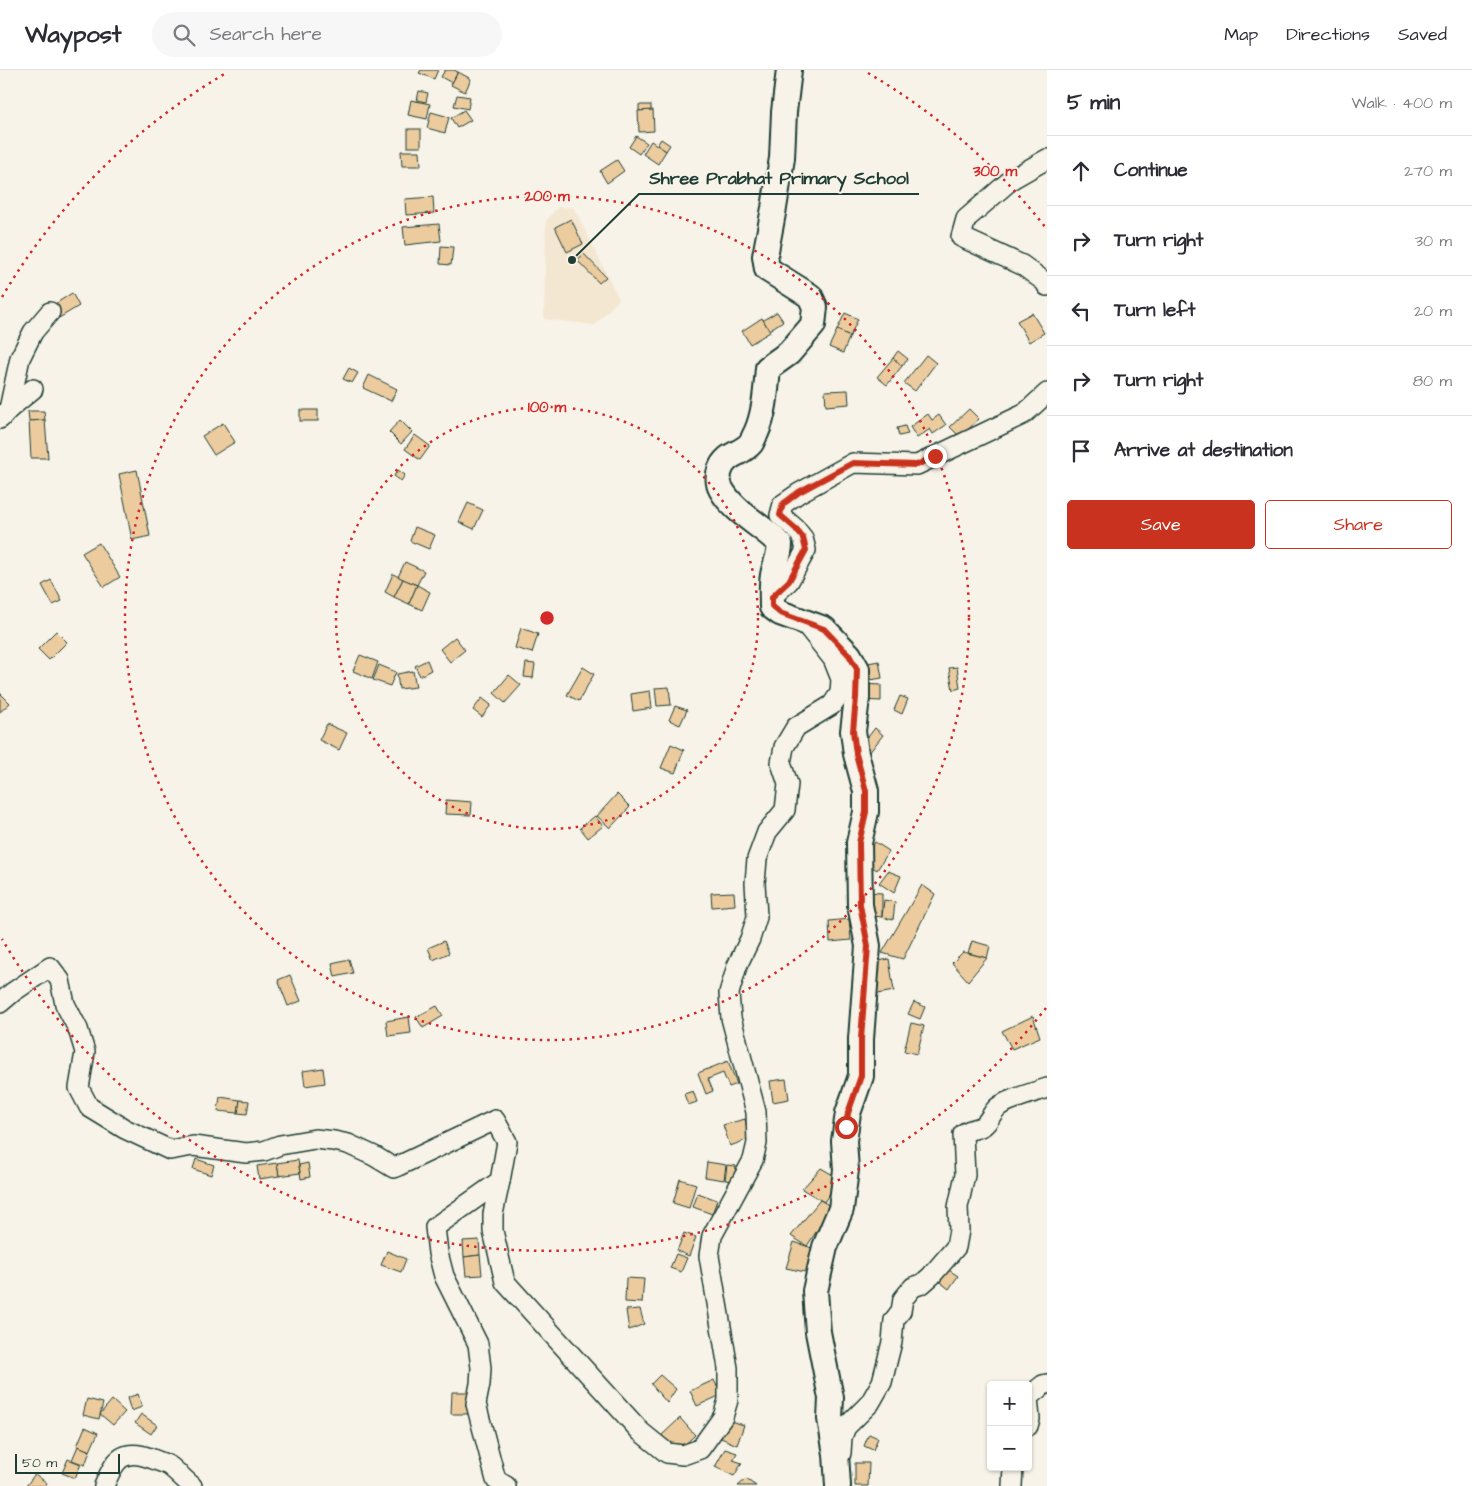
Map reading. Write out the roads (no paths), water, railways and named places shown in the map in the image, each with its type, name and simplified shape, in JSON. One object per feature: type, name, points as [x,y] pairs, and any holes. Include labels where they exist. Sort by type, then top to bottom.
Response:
[{"type":"main road","points":[[789,70],[784,112],[782,158],[765,256],[768,269],[810,296],[815,307],[813,325],[789,353],[768,368],[764,406],[757,430],[750,444],[723,462],[718,476],[721,488],[736,507],[780,544],[780,552],[773,572],[770,590],[772,606],[780,613],[824,629],[849,655],[857,669],[853,731],[856,754],[866,791],[866,812],[859,843],[860,905],[868,946],[861,1039],[861,1076],[848,1113],[844,1142],[846,1170],[841,1209],[825,1247],[814,1291],[818,1332],[831,1398],[830,1419],[836,1454],[838,1486]]},
{"type":"street","points":[[1047,160],[1012,179],[966,219],[960,237],[1022,265],[1045,282],[1047,286]]},
{"type":"street","points":[[5,414],[20,358],[34,332],[50,312]]},
{"type":"street","points":[[5,414],[32,389]]},
{"type":"street","points":[[772,597],[789,581],[806,550],[803,538],[780,515],[783,504],[799,492],[853,463],[917,465],[1024,414],[1047,393]]},
{"type":"street","points":[[0,1003],[50,967],[60,980],[65,1004],[78,1029],[85,1052],[79,1088],[89,1107],[125,1129],[170,1150],[193,1146],[246,1154],[264,1151],[280,1145],[315,1140],[334,1141],[348,1144],[394,1168],[495,1120],[507,1142],[493,1214],[493,1231],[505,1282],[641,1432],[667,1453],[683,1455],[700,1449],[723,1417],[728,1400],[728,1368],[709,1256],[712,1236],[753,1160],[757,1143],[756,1112],[731,1018],[729,993],[736,966],[750,939],[758,917],[755,883],[757,859],[767,832],[785,810],[788,784],[781,763],[784,747],[796,727],[832,706],[840,693],[841,679],[833,659],[803,622]]},
{"type":"street","points":[[836,1454],[841,1452],[842,1438],[846,1427],[870,1403],[882,1382],[892,1342],[894,1320],[901,1311],[903,1298],[914,1287],[922,1284],[931,1276],[956,1247],[959,1230],[958,1207],[965,1175],[963,1134],[967,1130],[983,1126],[991,1118],[996,1108],[1047,1088]]},
{"type":"street","points":[[500,1182],[435,1227],[438,1253],[444,1276],[478,1344],[481,1368],[476,1404],[496,1480],[506,1486]]},
{"type":"street","points":[[1032,1394],[1047,1384]]},
{"type":"street","points":[[104,1486],[113,1466],[124,1456],[141,1454],[170,1466],[192,1486]]},
{"type":"street","points":[[1012,1486],[1013,1471]]},
{"type":"place","name":"Shree Prabhat Primary School","points":[[572,260]]}]
